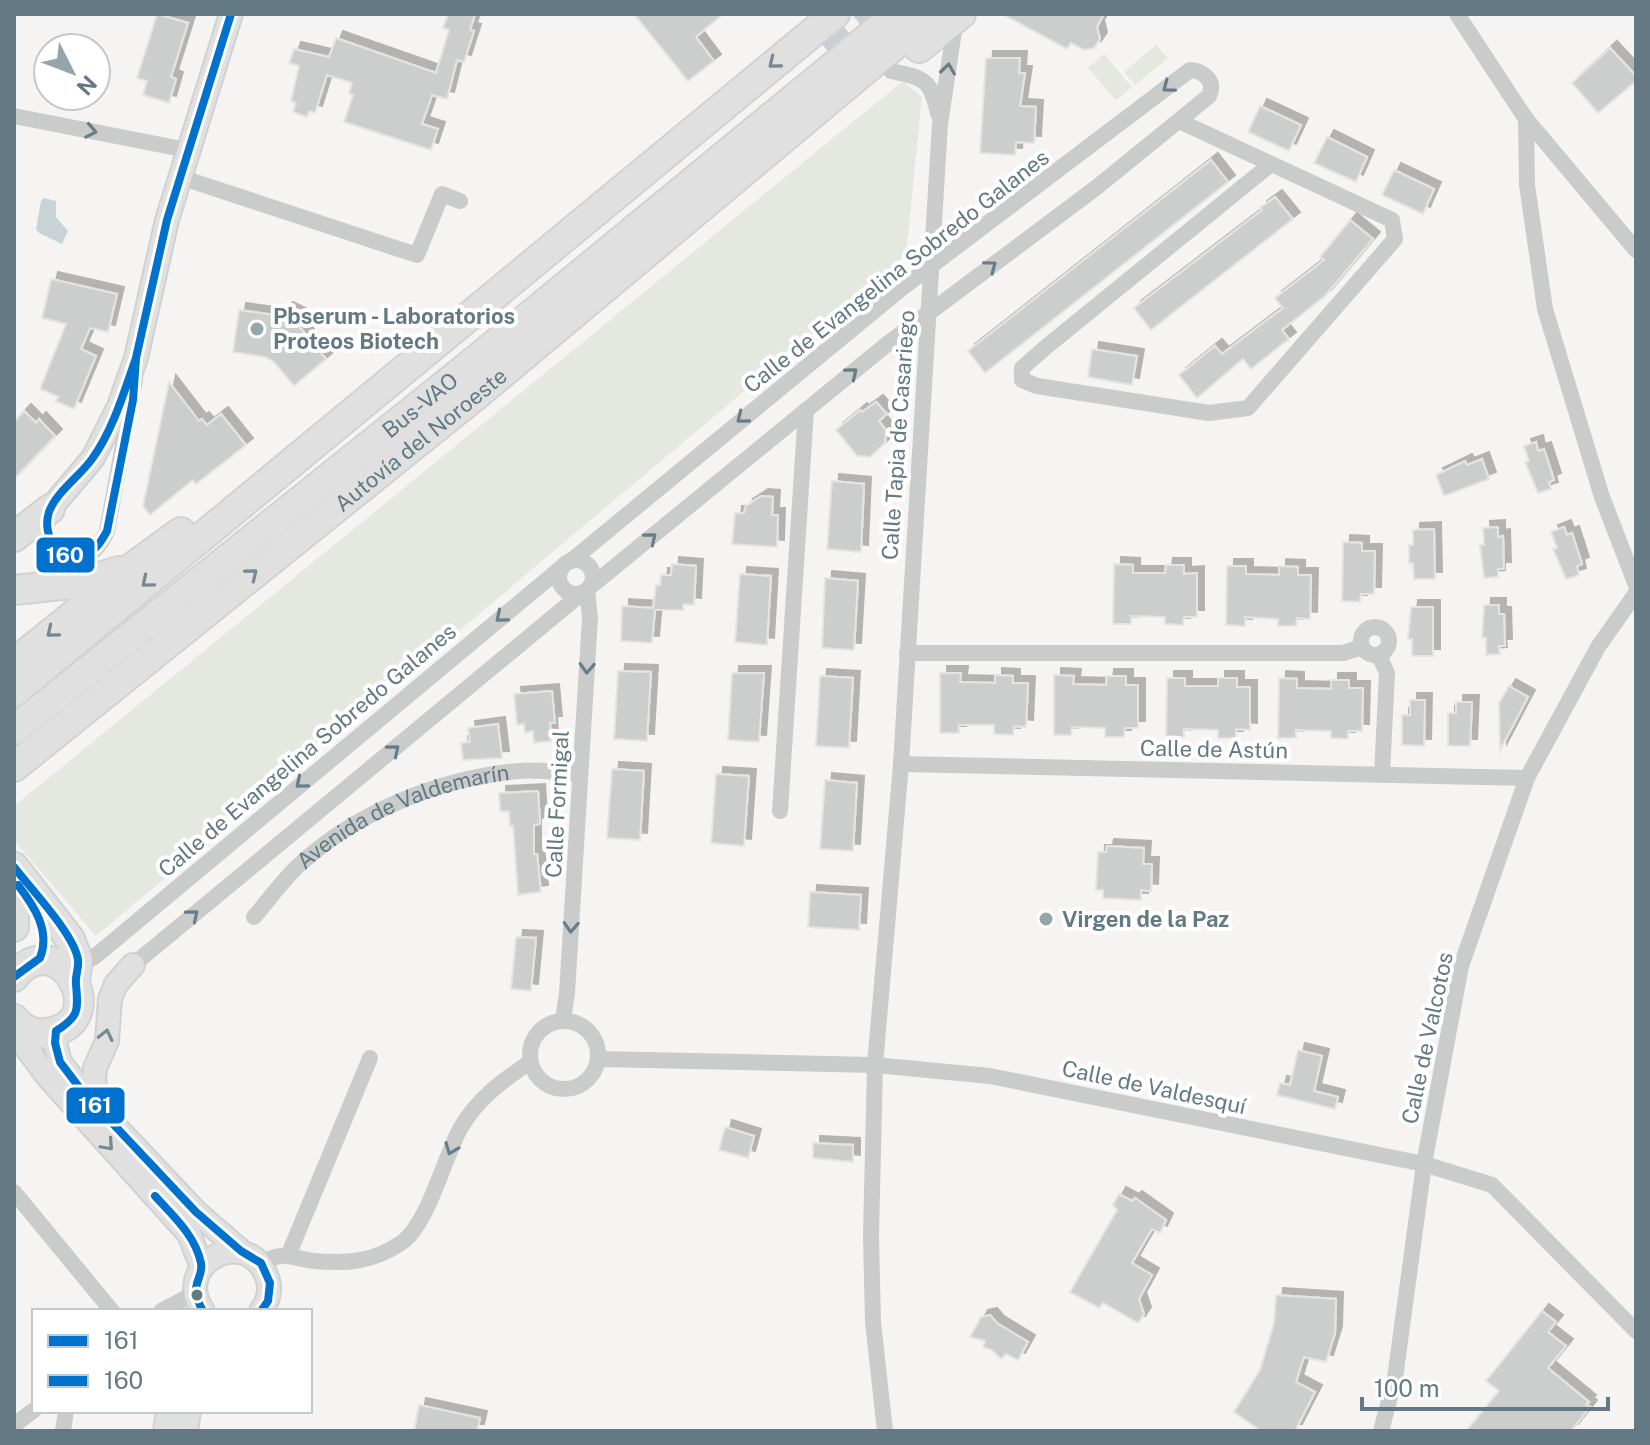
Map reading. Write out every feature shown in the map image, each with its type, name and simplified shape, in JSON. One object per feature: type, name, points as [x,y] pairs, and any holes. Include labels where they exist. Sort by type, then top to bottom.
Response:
[{"type":"highway","points":[[14,692],[835,14]]},
{"type":"highway","name":"Bus-VAO","points":[[14,730],[476,360],[897,14]]},
{"type":"highway","points":[[537,346],[598,311],[891,71],[951,15]]},
{"type":"highway","name":"Autovía del Noroeste","points":[[14,767],[951,15]]},
{"type":"highway","points":[[14,720],[826,49]]},
{"type":"highway","points":[[14,663],[274,458],[490,276],[681,140]]},
{"type":"highway","points":[[14,537],[50,509]]},
{"type":"highway","points":[[14,590],[80,583],[134,566]]},
{"type":"highway","points":[[14,788],[125,695],[169,640]]},
{"type":"highway","points":[[14,867],[70,939],[79,992],[76,1013],[70,1022],[56,1031],[43,1034],[17,1029]]},
{"type":"highway","points":[[14,881],[34,907],[40,922],[43,950],[26,969]]},
{"type":"highway","points":[[14,906],[14,927]]},
{"type":"highway","points":[[26,969],[44,961],[77,970]]},
{"type":"street","points":[[136,358],[107,432],[86,467],[50,509],[46,518],[47,533],[58,552],[78,559],[91,553],[103,541],[107,531],[133,400],[136,358],[167,220],[231,14]]},
{"type":"street","points":[[1457,14],[1526,119],[1636,250]]},
{"type":"street","name":"Calle Tapia de Casariego","points":[[885,1431],[873,1322],[871,1235],[875,1065],[901,764],[940,124],[954,31],[951,15]]},
{"type":"street","name":"Calle de Evangelina Sobredo Galanes","points":[[77,970],[931,266],[1190,70],[1199,71],[1210,81],[1212,91],[1179,121],[806,410],[133,965]]},
{"type":"street","name":"Calle Tapia de Casariego","points":[[891,71],[913,75],[928,85],[934,94],[940,124]]},
{"type":"street","points":[[14,116],[187,150]]},
{"type":"street","points":[[1526,119],[1527,185],[1545,309],[1602,497],[1636,585]]},
{"type":"street","points":[[1179,121],[1392,220],[1395,239],[1248,408],[1209,413],[1037,386],[1022,380],[1022,368],[1034,357],[1271,164]]},
{"type":"street","points":[[180,177],[417,255],[442,194],[460,201]]},
{"type":"street","points":[[780,811],[806,410]]},
{"type":"street","points":[[582,561],[590,567],[593,577],[586,590],[571,594],[562,588],[559,578],[566,564],[582,561]]},
{"type":"street","name":"Calle Formigal","points":[[563,1020],[590,618],[586,590]]},
{"type":"street","name":"Calle de Valcotos","points":[[1381,1431],[1395,1378],[1424,1164],[1461,966],[1527,778],[1598,647],[1636,593]]},
{"type":"street","points":[[1362,647],[1364,632],[1373,628],[1383,630],[1388,643],[1379,655]]},
{"type":"street","points":[[907,653],[1343,653],[1362,647]]},
{"type":"street","points":[[1362,647],[1369,654],[1379,655]]},
{"type":"street","points":[[1379,655],[1387,673],[1382,775]]},
{"type":"street","name":"Calle de Astún","points":[[901,764],[1527,778]]},
{"type":"street","name":"Avenida de Valdemarín","points":[[254,917],[298,866],[348,829],[405,799],[460,781],[521,771],[580,774]]},
{"type":"street","points":[[100,1110],[94,1081],[95,1068],[107,1041],[110,999],[116,984],[133,965]]},
{"type":"street","points":[[563,1020],[584,1026],[595,1040],[598,1059],[590,1077],[581,1085],[567,1090],[539,1079],[530,1067],[529,1051],[543,1027],[563,1020]]},
{"type":"street","points":[[17,1029],[68,1101],[189,1234],[202,1267]]},
{"type":"street","points":[[56,1031],[55,1043],[60,1062],[82,1091],[196,1212],[241,1251],[261,1263],[270,1283],[268,1301],[262,1309]]},
{"type":"street","points":[[288,1256],[370,1058]]},
{"type":"street","name":"Calle de Valdesquí","points":[[598,1059],[875,1065],[990,1076],[1424,1164],[1492,1185],[1636,1331]]},
{"type":"street","points":[[261,1263],[277,1254],[350,1263],[378,1257],[406,1240],[422,1215],[459,1131],[475,1106],[495,1086],[530,1062]]},
{"type":"street","points":[[14,1192],[110,1309]]},
{"type":"street","points":[[171,1309],[196,1304],[195,1279],[202,1267],[219,1253],[241,1251]]},
{"type":"street","points":[[14,1425],[32,1412]]},
{"type":"shaded area","points":[[1156,45],[1168,58],[1135,85],[1124,72]]},
{"type":"shaded area","points":[[1104,54],[1132,87],[1116,100],[1088,68]]},
{"type":"shaded area","points":[[903,81],[922,97],[906,255],[96,936],[14,840],[14,806]]},
{"type":"shaded area","points":[[44,198],[56,201],[56,217],[68,231],[62,244],[36,229]]},
{"type":"building","points":[[157,14],[188,23],[171,77],[176,79],[169,103],[143,95],[147,81],[137,78]]},
{"type":"building","points":[[448,14],[475,14],[470,30],[474,31],[464,62],[457,60],[447,99],[432,95],[422,124],[438,129],[431,150],[344,122],[353,95],[349,94],[352,83],[327,75],[315,113],[309,111],[307,117],[293,112],[296,103],[291,101],[299,66],[289,63],[294,49],[329,57],[336,38],[436,73],[449,30],[443,28]]},
{"type":"building","points":[[634,14],[723,14],[696,37],[714,61],[688,81]]},
{"type":"building","points":[[1002,14],[1104,14],[1097,27],[1100,39],[1094,48],[1084,50],[1071,43],[1067,49]]},
{"type":"building","points":[[1610,48],[1636,76],[1636,81],[1598,113],[1572,83]]},
{"type":"building","points":[[986,58],[1020,58],[1019,73],[1025,73],[1020,106],[1036,107],[1034,143],[1016,142],[1015,155],[980,153]]},
{"type":"building","points":[[1260,106],[1301,125],[1289,151],[1248,132]]},
{"type":"building","points":[[1327,137],[1367,157],[1356,182],[1314,163]]},
{"type":"building","points":[[1211,160],[1228,182],[985,373],[968,351]]},
{"type":"building","points":[[1394,170],[1434,189],[1423,214],[1382,195]]},
{"type":"building","points":[[1275,197],[1293,219],[1151,330],[1134,308]]},
{"type":"building","points":[[1350,220],[1373,239],[1325,296],[1282,330],[1289,339],[1251,369],[1243,359],[1197,398],[1179,375],[1215,346],[1222,354],[1283,308],[1275,298],[1324,260],[1320,257]]},
{"type":"building","points":[[51,279],[117,294],[108,332],[90,328],[81,349],[96,356],[74,409],[55,401],[59,397],[40,389],[66,324],[42,318]]},
{"type":"building","points":[[286,309],[302,317],[298,325],[326,359],[294,386],[274,362],[265,357],[233,352],[239,310],[282,316]]},
{"type":"building","points":[[1092,349],[1137,356],[1132,385],[1088,377]]},
{"type":"building","points":[[169,382],[199,421],[202,419],[207,425],[221,414],[246,445],[196,484],[193,480],[150,515],[143,506]]},
{"type":"building","points":[[876,402],[887,414],[879,421],[886,430],[885,443],[870,457],[857,456],[836,430],[860,410],[862,412]]},
{"type":"building","points":[[24,411],[36,423],[39,419],[55,436],[14,479],[14,422]]},
{"type":"building","points":[[1536,442],[1538,451],[1544,449],[1554,480],[1549,482],[1551,489],[1538,493],[1525,462],[1529,461],[1524,446]]},
{"type":"building","points":[[1482,459],[1489,479],[1444,496],[1436,475],[1465,461],[1467,465]]},
{"type":"building","points":[[832,481],[864,484],[861,552],[827,549]]},
{"type":"building","points":[[761,496],[773,497],[772,515],[778,515],[777,547],[732,544],[735,513],[744,513],[746,506]]},
{"type":"building","points":[[1498,527],[1498,537],[1503,536],[1504,569],[1498,569],[1498,577],[1484,578],[1480,545],[1484,545],[1483,528]]},
{"type":"building","points":[[1564,527],[1567,535],[1572,533],[1582,564],[1577,566],[1579,575],[1566,579],[1553,549],[1557,548],[1551,532]]},
{"type":"building","points":[[1434,529],[1435,579],[1414,579],[1413,563],[1409,563],[1413,530]]},
{"type":"building","points":[[1343,542],[1362,543],[1362,551],[1375,551],[1374,594],[1361,594],[1360,602],[1342,601]]},
{"type":"building","points":[[672,564],[696,566],[694,605],[683,604],[683,610],[655,610],[652,643],[621,641],[622,606],[653,608],[656,585],[660,585],[661,575],[671,575]]},
{"type":"building","points":[[1114,564],[1133,565],[1133,573],[1165,573],[1166,565],[1184,565],[1184,574],[1197,573],[1197,617],[1184,617],[1183,625],[1165,624],[1165,617],[1131,616],[1131,624],[1113,624]]},
{"type":"building","points":[[1227,566],[1246,566],[1246,574],[1279,575],[1279,566],[1298,567],[1298,575],[1311,575],[1310,619],[1297,618],[1296,626],[1278,626],[1278,619],[1245,617],[1245,626],[1226,625]]},
{"type":"building","points":[[740,574],[771,576],[767,645],[735,642]]},
{"type":"building","points":[[825,578],[858,581],[854,650],[822,648]]},
{"type":"building","points":[[1484,605],[1499,605],[1499,614],[1504,614],[1505,646],[1499,646],[1500,654],[1486,655],[1486,638],[1482,638]]},
{"type":"building","points":[[1411,607],[1433,607],[1433,656],[1412,656],[1412,639],[1408,639]]},
{"type":"building","points":[[618,671],[651,672],[647,741],[614,739]]},
{"type":"building","points":[[732,673],[764,673],[759,742],[728,740]]},
{"type":"building","points":[[940,673],[961,673],[960,682],[995,683],[995,675],[1013,676],[1013,683],[1028,683],[1026,727],[1014,726],[1013,735],[994,734],[994,725],[959,725],[959,733],[940,733]]},
{"type":"building","points":[[1054,675],[1074,676],[1073,684],[1106,685],[1107,676],[1126,676],[1126,685],[1138,685],[1138,728],[1125,728],[1124,737],[1105,737],[1105,728],[1072,727],[1071,735],[1054,735]]},
{"type":"building","points":[[820,676],[853,678],[849,748],[816,746]]},
{"type":"building","points":[[1167,678],[1185,678],[1185,686],[1218,686],[1218,678],[1237,678],[1237,687],[1250,687],[1250,730],[1236,729],[1236,738],[1218,738],[1218,730],[1184,729],[1184,737],[1166,736]]},
{"type":"building","points":[[1279,678],[1297,679],[1297,688],[1331,689],[1331,680],[1349,680],[1349,688],[1363,688],[1362,731],[1348,731],[1348,739],[1331,738],[1331,731],[1296,730],[1296,738],[1278,738]]},
{"type":"building","points":[[1509,686],[1528,697],[1500,750],[1499,703]]},
{"type":"building","points":[[552,691],[555,723],[550,723],[551,741],[534,743],[533,731],[525,733],[524,724],[517,725],[514,694]]},
{"type":"building","points":[[1410,700],[1425,700],[1424,746],[1402,745],[1402,715],[1410,715]]},
{"type":"building","points":[[1456,702],[1472,702],[1470,746],[1448,746],[1448,713],[1456,713]]},
{"type":"building","points":[[498,724],[502,758],[463,760],[461,743],[470,742],[468,728]]},
{"type":"building","points":[[612,769],[644,771],[640,840],[607,838]]},
{"type":"building","points":[[716,774],[749,776],[744,846],[711,843]]},
{"type":"building","points":[[825,780],[857,783],[853,851],[820,849]]},
{"type":"building","points":[[538,791],[540,824],[534,825],[534,854],[537,854],[541,892],[518,895],[513,826],[510,826],[509,812],[500,811],[499,793]]},
{"type":"building","points":[[1107,846],[1144,848],[1143,864],[1152,864],[1151,891],[1141,890],[1141,900],[1103,898],[1103,890],[1096,890],[1098,852],[1106,852]]},
{"type":"building","points":[[810,892],[861,895],[859,930],[808,927]]},
{"type":"building","points":[[516,937],[536,938],[531,991],[511,989]]},
{"type":"building","points":[[1298,1050],[1322,1056],[1314,1091],[1338,1097],[1335,1109],[1277,1095],[1280,1083],[1290,1085]]},
{"type":"building","points":[[725,1127],[754,1136],[748,1158],[719,1150]]},
{"type":"building","points":[[813,1143],[853,1145],[853,1162],[813,1158]]},
{"type":"building","points":[[1119,1194],[1132,1201],[1135,1198],[1166,1220],[1160,1233],[1152,1229],[1132,1263],[1152,1275],[1139,1299],[1144,1314],[1138,1323],[1103,1303],[1099,1308],[1070,1292],[1117,1210],[1113,1205]]},
{"type":"building","points":[[1276,1295],[1336,1299],[1335,1333],[1326,1362],[1304,1357],[1296,1382],[1315,1392],[1295,1431],[1261,1431],[1234,1412],[1260,1370],[1274,1323]]},
{"type":"building","points":[[1542,1311],[1556,1322],[1548,1332],[1566,1346],[1548,1368],[1589,1402],[1586,1404],[1590,1407],[1571,1431],[1466,1431],[1499,1391],[1486,1381]]},
{"type":"building","points":[[990,1315],[997,1323],[1028,1342],[1018,1360],[1006,1354],[1001,1359],[992,1350],[983,1347],[985,1341],[970,1337],[981,1317]]},
{"type":"building","points":[[419,1405],[480,1418],[477,1431],[414,1431]]},
{"type":"tunnel","points":[[826,49],[868,14]]},
{"type":"transit line","name":"160","points":[[136,358],[167,220],[231,14]]},
{"type":"transit line","name":"160","points":[[136,358],[133,400],[107,531],[91,552],[69,557],[61,553],[50,539],[49,512],[106,436],[136,358]]},
{"type":"transit line","name":"161","points":[[14,867],[61,925],[78,960],[76,1012],[56,1031],[55,1043],[60,1062],[82,1091],[196,1212],[241,1251],[261,1263],[270,1283],[268,1301],[262,1309]]},
{"type":"transit line","name":"161","points":[[14,977],[40,958],[43,948],[39,919],[18,885]]},
{"type":"transit line","name":"161","points":[[155,1196],[182,1226],[198,1253],[201,1269],[196,1294],[202,1309]]},
{"type":"place","name":"Pbserum - Laboratorios Proteos Biotech","points":[[257,329]]},
{"type":"place","name":"Virgen de la Paz","points":[[1046,919]]}]
